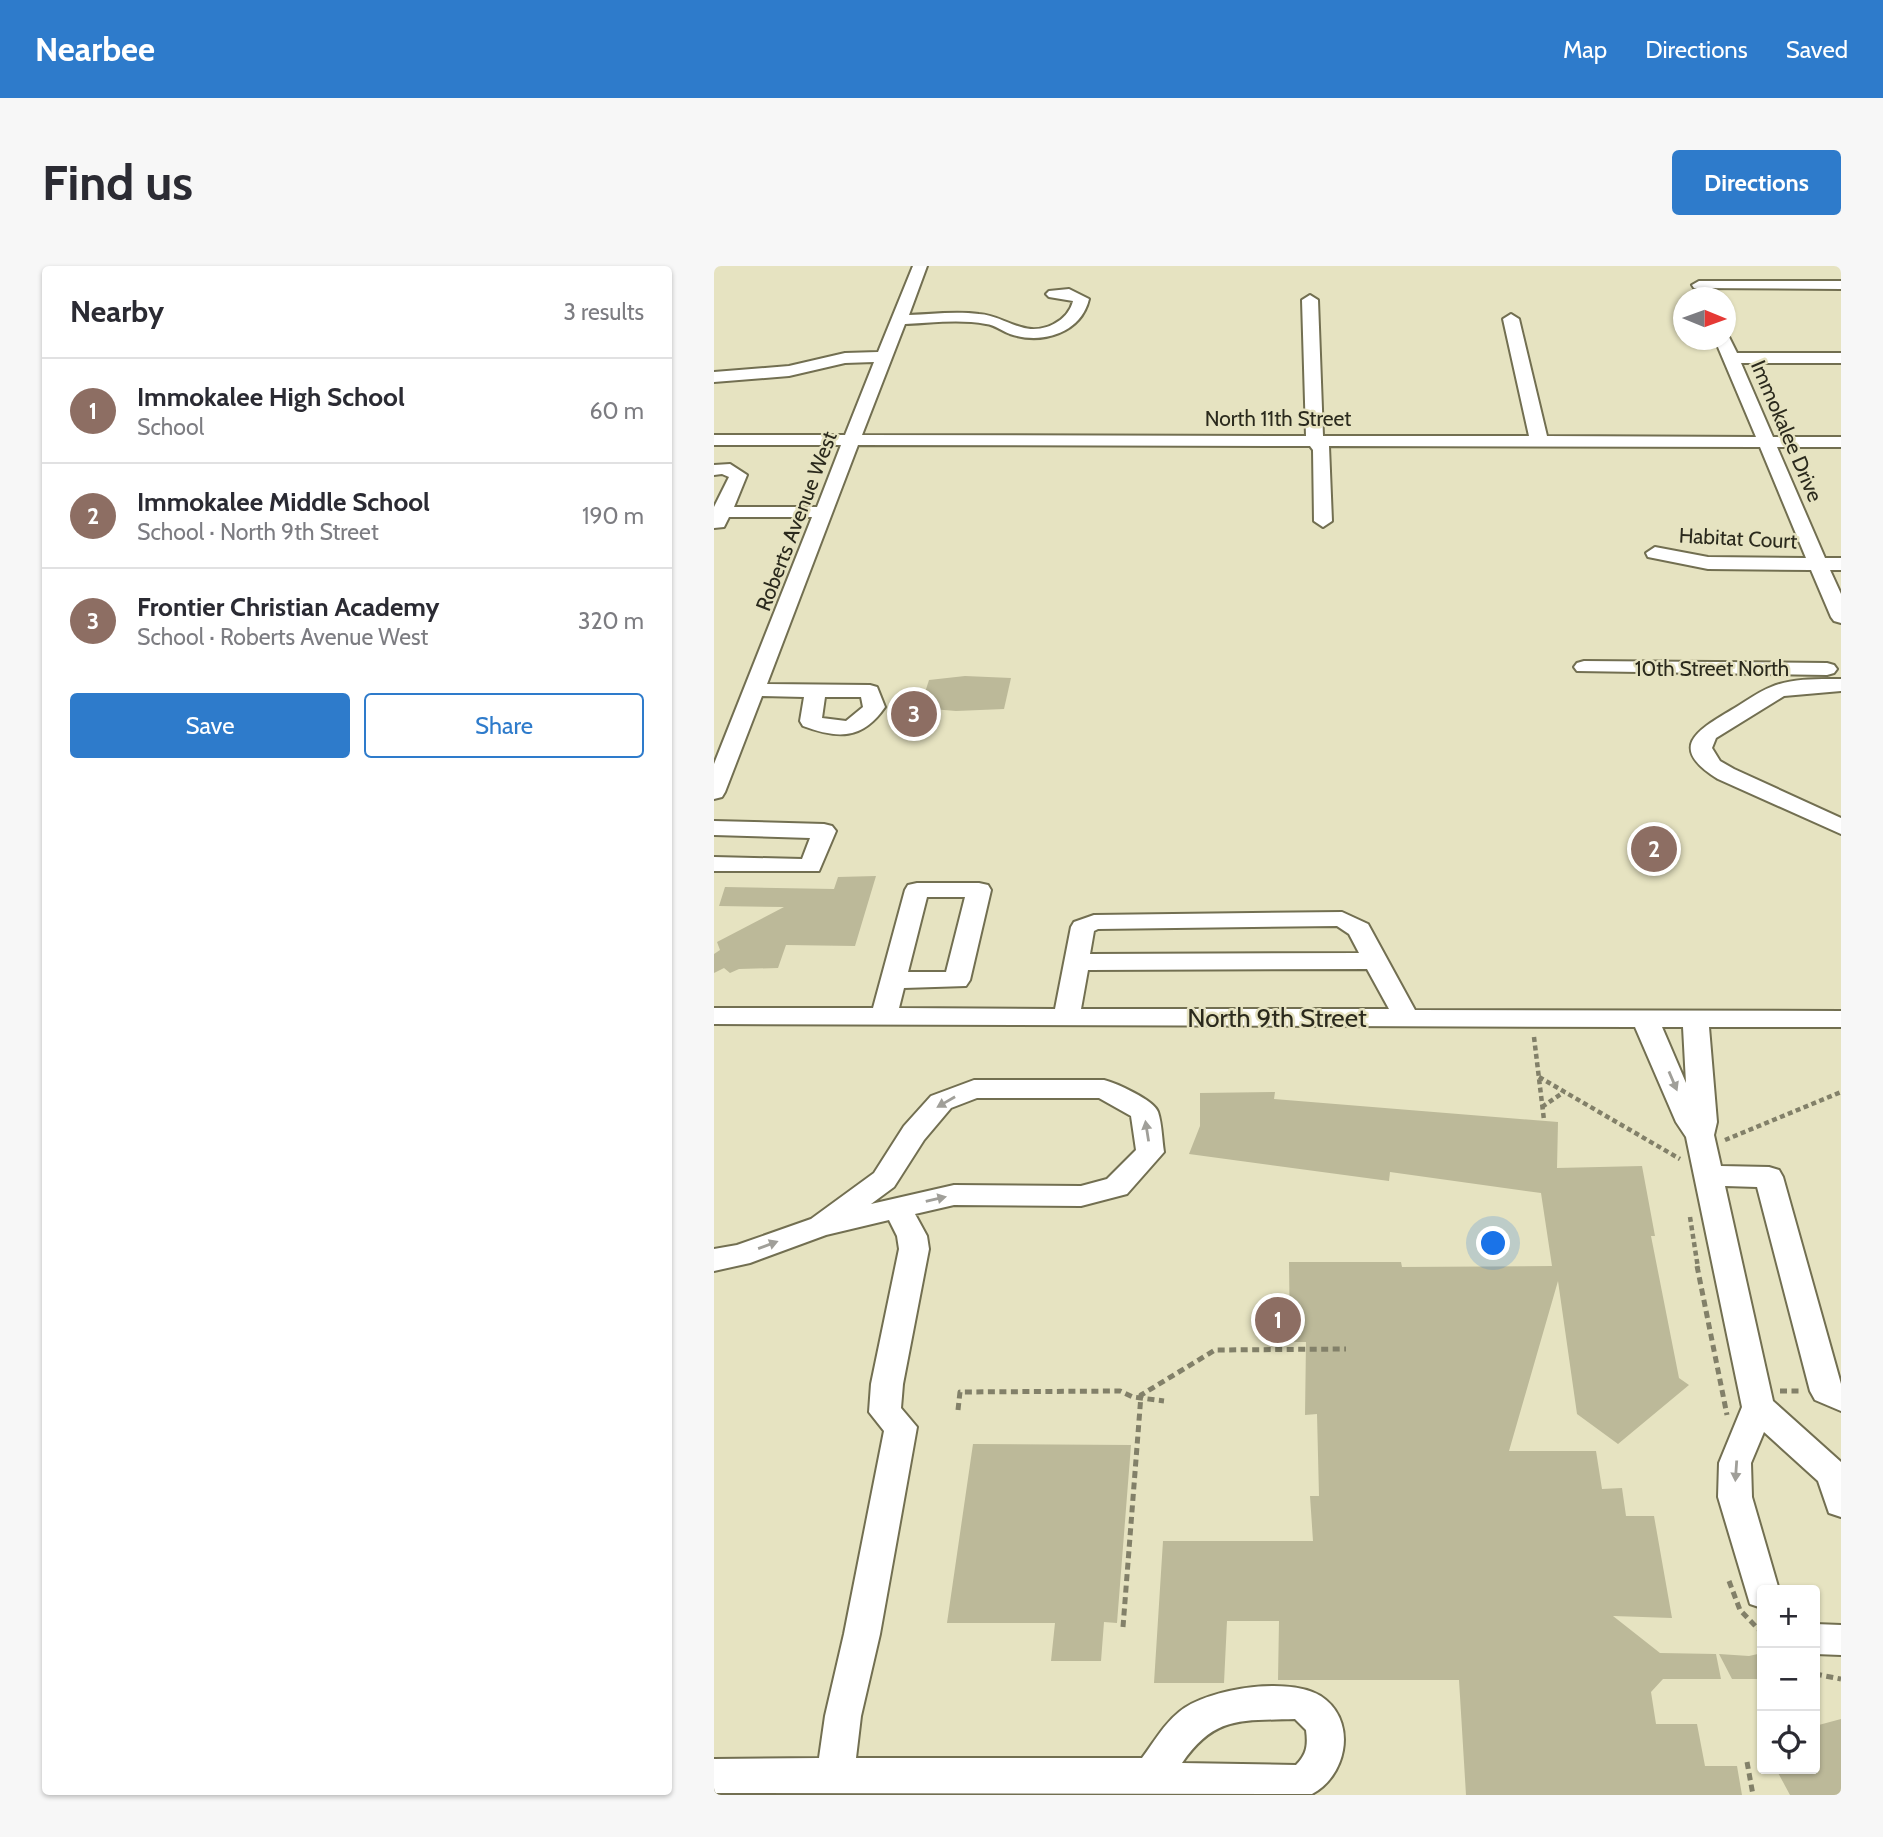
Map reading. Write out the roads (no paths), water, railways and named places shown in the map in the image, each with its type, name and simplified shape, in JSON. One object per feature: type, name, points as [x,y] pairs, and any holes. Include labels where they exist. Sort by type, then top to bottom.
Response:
[{"type":"street","name":"Roberts Avenue West","points":[[714,792],[920,266]]},
{"type":"street","points":[[1692,266],[1700,287]]},
{"type":"street","points":[[1736,290],[1841,285]]},
{"type":"street","points":[[898,320],[985,318],[1023,332],[1047,332],[1066,325],[1080,305],[1081,299],[1076,296],[1054,294]]},
{"type":"street","points":[[1310,300],[1315,441],[1322,449],[1323,521]]},
{"type":"street","points":[[1511,319],[1539,441]]},
{"type":"street","name":"Immokalee Drive","points":[[1727,350],[1841,617]]},
{"type":"street","points":[[714,377],[789,371],[845,358],[884,357]]},
{"type":"street","points":[[1731,358],[1841,358]]},
{"type":"street","name":"North 11th Street","points":[[714,440],[1841,442]]},
{"type":"street","points":[[714,470],[724,468],[738,475],[736,485],[719,512],[714,530]]},
{"type":"street","points":[[719,512],[824,512]]},
{"type":"street","name":"Habitat Court","points":[[1655,553],[1708,563],[1819,565]]},
{"type":"street","points":[[1819,565],[1841,564]]},
{"type":"street","name":"10th Street North","points":[[1584,667],[1841,669]]},
{"type":"street","points":[[1841,685],[1807,686],[1778,691],[1708,733],[1702,740],[1701,748],[1711,765],[1726,774],[1841,827]]},
{"type":"street","points":[[755,690],[816,690]]},
{"type":"street","points":[[714,828],[824,831],[811,866],[714,864]]},
{"type":"street","points":[[1067,1017],[1083,927],[1094,922],[1342,919],[1359,929],[1406,1018]]},
{"type":"street","points":[[1076,962],[1377,961]]},
{"type":"street","points":[[884,1016],[894,979]]},
{"type":"street","name":"North 9th Street","points":[[714,1016],[1841,1019]]},
{"type":"street","points":[[1644,1019],[1690,1122],[1708,1139]]},
{"type":"street","points":[[1695,1019],[1703,1122],[1708,1139],[1697,1172],[1758,1407],[1832,1474],[1841,1503]]},
{"type":"street","points":[[714,1260],[740,1255],[821,1226],[954,1195],[1081,1196],[1117,1187],[1150,1152],[1144,1111],[1104,1089],[974,1089],[941,1102],[914,1133],[884,1180],[821,1226]]},
{"type":"street","points":[[1697,1172],[1769,1177],[1826,1391],[1841,1399]]},
{"type":"street","points":[[835,1775],[843,1716],[862,1634],[901,1427],[885,1412],[887,1384],[914,1249],[912,1236],[897,1208]]},
{"type":"street","points":[[1758,1407],[1735,1463],[1735,1497],[1760,1585]]},
{"type":"street","points":[[1820,1639],[1841,1640]]},
{"type":"street","points":[[714,1776],[1152,1775]]},
{"type":"place","name":"Frontier Christian Academy","points":[[914,714]]},
{"type":"place","name":"Immokalee Middle School","points":[[1654,849]]},
{"type":"place","name":"Immokalee High School","points":[[1278,1320]]}]
